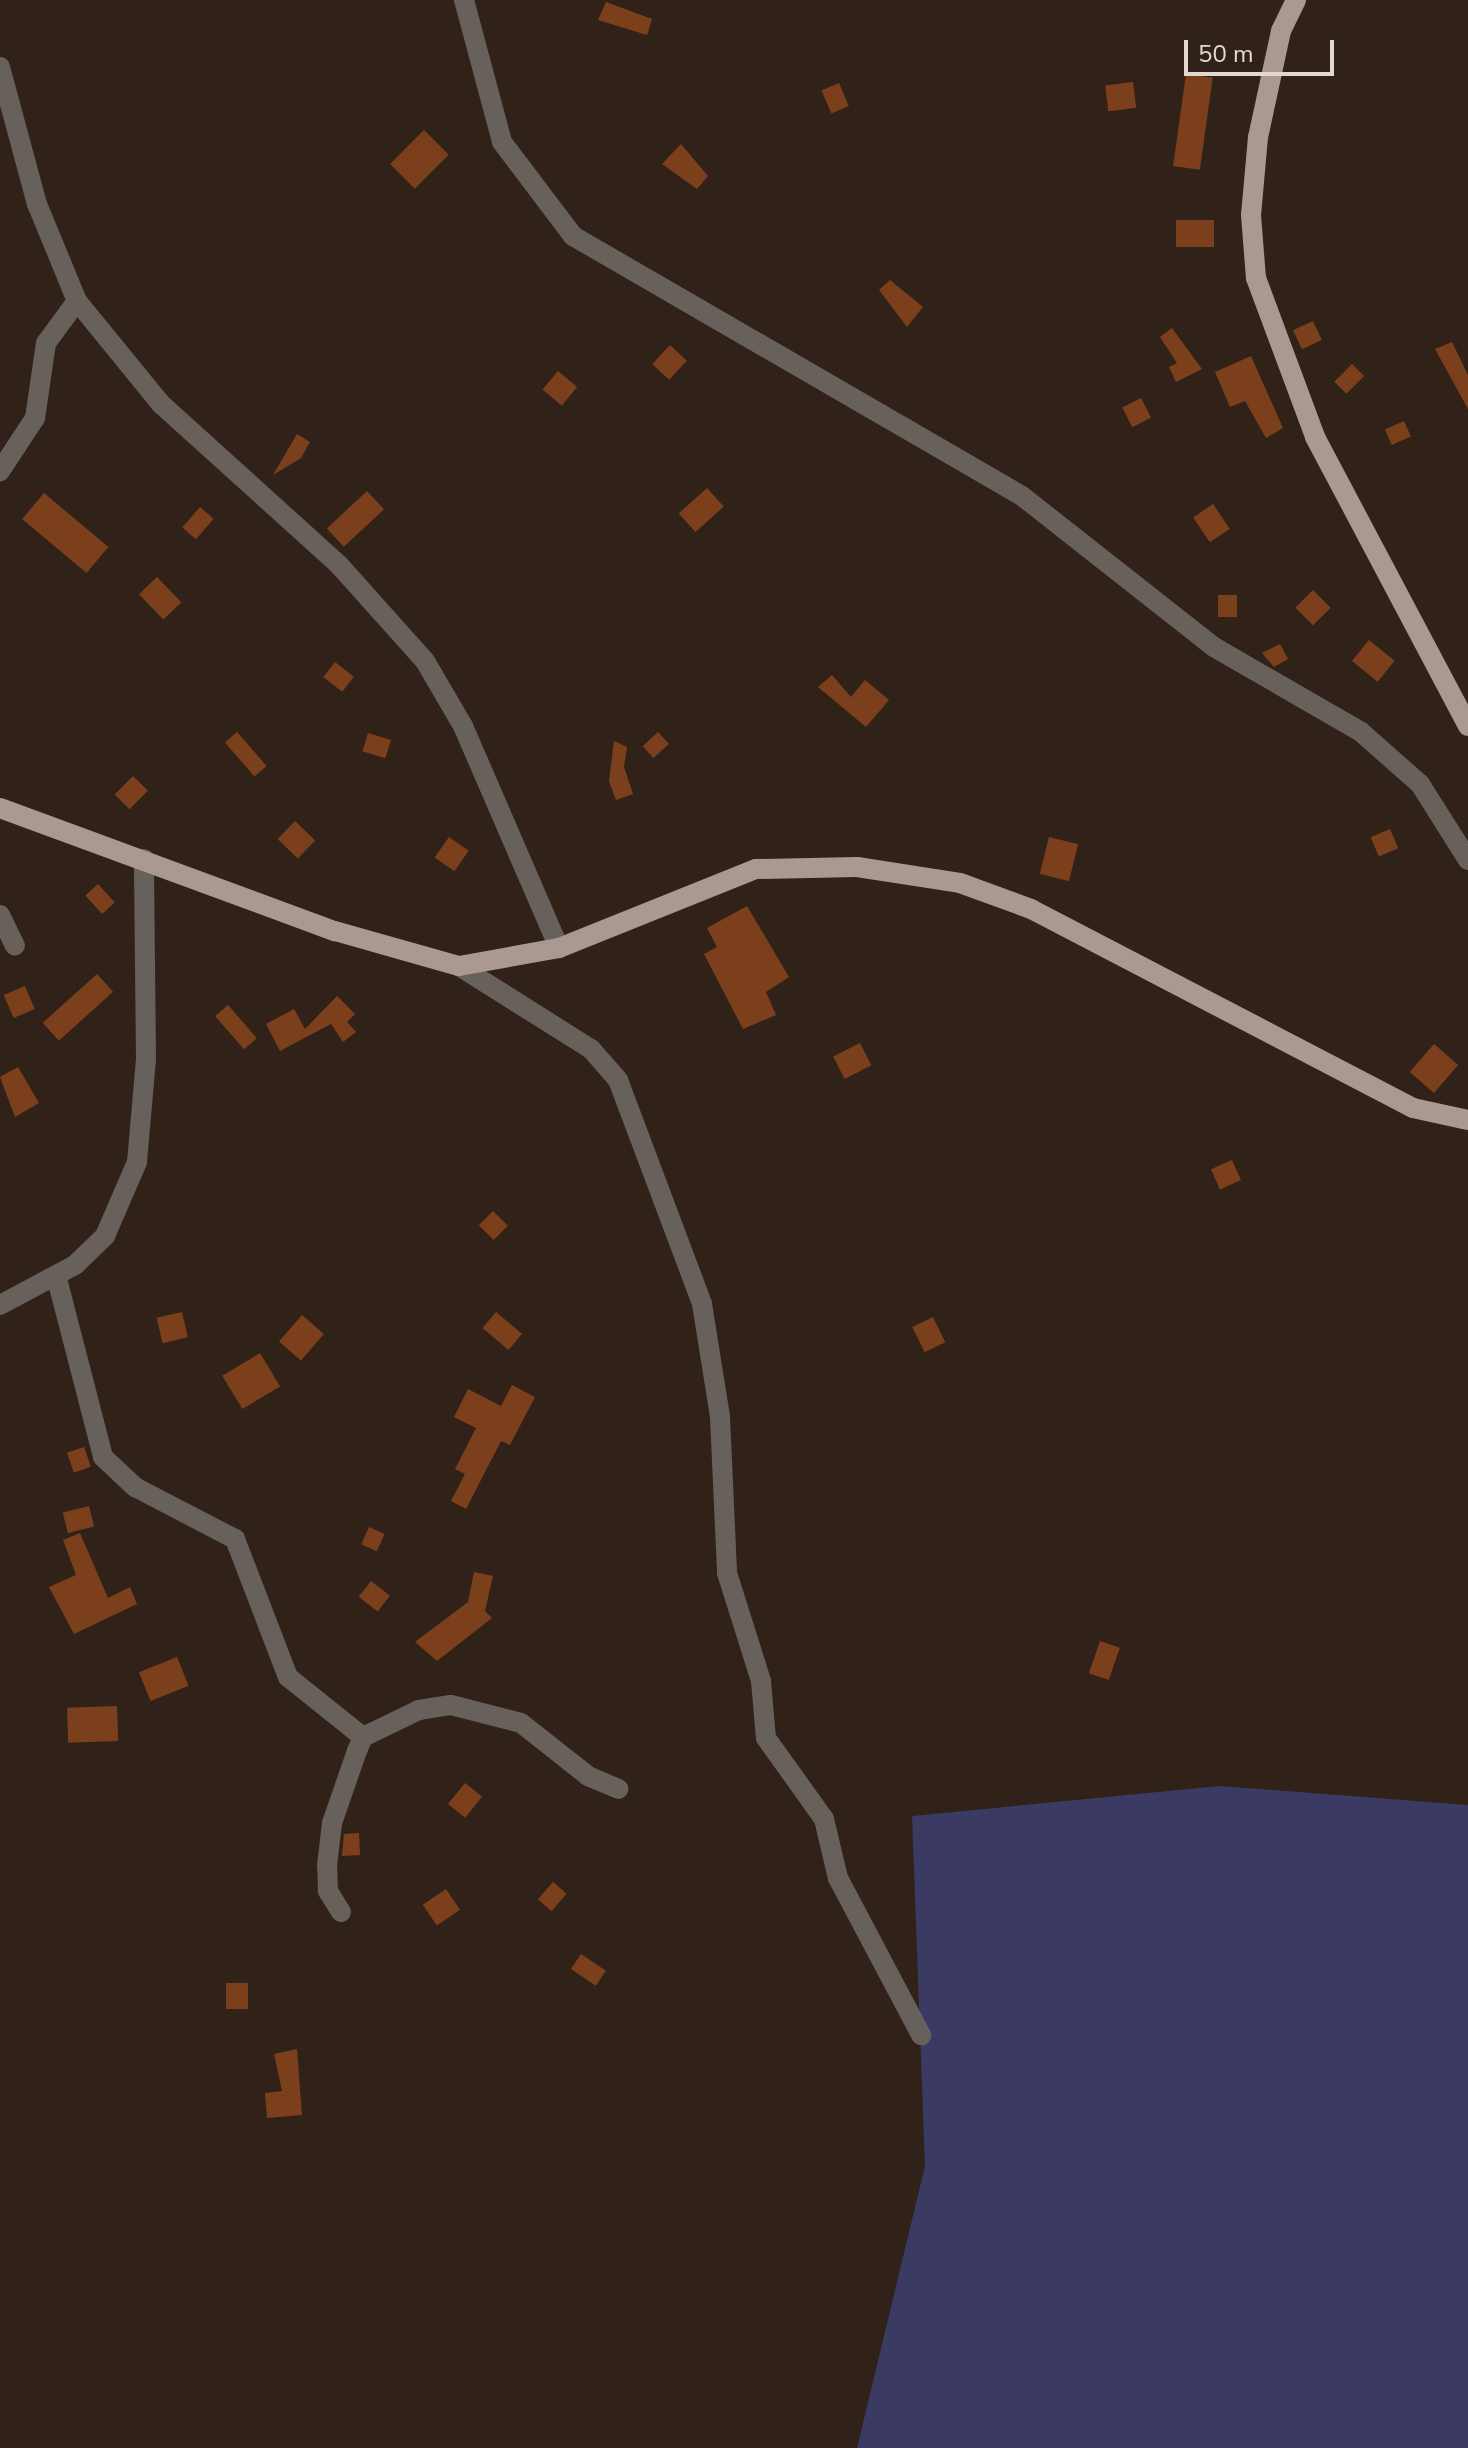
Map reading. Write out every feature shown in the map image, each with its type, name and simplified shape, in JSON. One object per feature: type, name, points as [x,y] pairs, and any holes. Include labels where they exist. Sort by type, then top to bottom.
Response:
[{"type":"main road","points":[[1296,0],[1281,31],[1258,137],[1251,215],[1256,278],[1315,437],[1468,726]]},
{"type":"main road","points":[[0,808],[335,931],[459,966],[559,948],[756,869],[857,867],[960,883],[1031,909],[1413,1108],[1468,1120]]},
{"type":"street","points":[[464,0],[502,142],[573,236],[1022,496],[1214,647],[1372,739],[1420,784],[1468,860]]},
{"type":"street","points":[[0,67],[37,204],[77,301],[161,404],[340,566],[425,661],[463,726],[559,948]]},
{"type":"street","points":[[0,471],[35,418],[46,343],[77,301]]},
{"type":"street","points":[[0,1305],[56,1275],[105,1236],[137,1162],[146,1059],[144,859]]},
{"type":"street","points":[[0,915],[15,946]]},
{"type":"street","points":[[459,966],[591,1049],[618,1080],[702,1304],[720,1417],[727,1573],[761,1681],[766,1738],[824,1819],[838,1878],[921,2035]]},
{"type":"street","points":[[56,1275],[103,1457],[135,1487],[235,1539],[288,1677],[363,1737]]},
{"type":"street","points":[[341,1912],[328,1891],[332,1823],[363,1737],[419,1710],[485,1710],[521,1723],[588,1776],[618,1789]]},
{"type":"shaded area","points":[[1220,1786],[1468,1805],[1468,2448],[857,2448],[925,2166],[912,1816]]},
{"type":"building","points":[[606,2],[652,19],[647,35],[598,20]]},
{"type":"building","points":[[1186,74],[1213,78],[1200,170],[1173,166]]},
{"type":"building","points":[[1133,82],[1136,108],[1108,111],[1105,85]]},
{"type":"building","points":[[839,83],[849,106],[831,113],[822,90]]},
{"type":"building","points":[[424,130],[449,155],[415,189],[390,164]]},
{"type":"building","points":[[681,144],[708,176],[697,189],[662,164]]},
{"type":"building","points":[[1176,220],[1214,220],[1214,247],[1176,247]]},
{"type":"building","points":[[890,280],[923,307],[907,327],[879,290]]},
{"type":"building","points":[[1313,321],[1322,340],[1302,349],[1293,330]]},
{"type":"building","points":[[1172,328],[1202,369],[1176,382],[1169,367],[1177,363],[1160,337]]},
{"type":"building","points":[[1452,342],[1468,375],[1468,409],[1435,349]]},
{"type":"building","points":[[670,345],[687,361],[669,380],[652,364]]},
{"type":"building","points":[[1251,356],[1283,428],[1266,438],[1245,401],[1230,407],[1215,372]]},
{"type":"building","points":[[1352,364],[1364,376],[1346,394],[1334,382]]},
{"type":"building","points":[[558,371],[577,387],[562,405],[543,389]]},
{"type":"building","points":[[1141,398],[1151,418],[1132,427],[1122,408]]},
{"type":"building","points":[[1404,421],[1411,437],[1392,445],[1385,430]]},
{"type":"building","points":[[297,434],[310,442],[301,458],[273,475]]},
{"type":"building","points":[[707,488],[724,507],[695,532],[679,513]]},
{"type":"building","points":[[367,491],[384,509],[344,547],[327,529]]},
{"type":"building","points":[[44,493],[108,547],[86,573],[22,519]]},
{"type":"building","points":[[1213,504],[1230,529],[1210,542],[1193,517]]},
{"type":"building","points":[[200,507],[214,519],[196,539],[182,527]]},
{"type":"building","points":[[157,577],[181,602],[163,620],[139,594]]},
{"type":"building","points":[[1313,590],[1331,608],[1313,625],[1295,608]]},
{"type":"building","points":[[1218,595],[1237,595],[1237,617],[1218,617]]},
{"type":"building","points":[[1369,640],[1395,661],[1378,682],[1352,661]]},
{"type":"building","points":[[1280,644],[1288,659],[1274,667],[1262,653]]},
{"type":"building","points":[[335,662],[354,677],[342,692],[323,677]]},
{"type":"building","points":[[832,675],[851,697],[865,680],[889,700],[866,727],[818,687]]},
{"type":"building","points":[[237,732],[267,766],[254,776],[225,742]]},
{"type":"building","points":[[658,732],[669,744],[654,758],[643,746]]},
{"type":"building","points":[[368,733],[391,740],[385,758],[362,751]]},
{"type":"building","points":[[614,741],[627,747],[624,767],[633,794],[616,800],[609,781]]},
{"type":"building","points":[[133,776],[148,791],[129,809],[115,794]]},
{"type":"building","points":[[295,821],[315,840],[298,858],[278,839]]},
{"type":"building","points":[[1390,829],[1398,848],[1379,857],[1371,837]]},
{"type":"building","points":[[449,837],[469,851],[454,871],[435,857]]},
{"type":"building","points":[[1049,837],[1078,844],[1069,881],[1040,874]]},
{"type":"building","points":[[98,884],[115,903],[102,914],[85,895]]},
{"type":"building","points":[[747,906],[789,977],[766,992],[776,1015],[743,1029],[704,954],[717,947],[707,928]]},
{"type":"building","points":[[97,974],[113,992],[59,1041],[43,1023]]},
{"type":"building","points":[[25,986],[35,1009],[14,1018],[4,995]]},
{"type":"building","points":[[337,996],[355,1014],[347,1022],[356,1032],[343,1042],[331,1024],[280,1051],[266,1024],[294,1009],[305,1029]]},
{"type":"building","points":[[228,1005],[257,1038],[244,1049],[215,1016]]},
{"type":"building","points":[[860,1043],[871,1065],[845,1079],[833,1057]]},
{"type":"building","points":[[1434,1044],[1458,1065],[1434,1093],[1410,1072]]},
{"type":"building","points":[[18,1067],[39,1103],[15,1117],[0,1077]]},
{"type":"building","points":[[1232,1160],[1241,1180],[1220,1189],[1211,1169]]},
{"type":"building","points":[[493,1211],[508,1226],[494,1240],[479,1225]]},
{"type":"building","points":[[182,1312],[188,1337],[163,1343],[157,1318]]},
{"type":"building","points":[[496,1312],[522,1334],[509,1350],[483,1328]]},
{"type":"building","points":[[302,1315],[324,1334],[301,1360],[279,1341]]},
{"type":"building","points":[[933,1317],[945,1342],[925,1352],[912,1327]]},
{"type":"building","points":[[260,1353],[280,1386],[242,1409],[222,1376]]},
{"type":"building","points":[[512,1385],[535,1397],[510,1445],[501,1441],[466,1509],[451,1501],[465,1474],[455,1469],[476,1428],[454,1417],[468,1389],[501,1406]]},
{"type":"building","points":[[84,1447],[91,1467],[74,1473],[67,1453]]},
{"type":"building","points":[[89,1506],[94,1526],[68,1533],[63,1513]]},
{"type":"building","points":[[369,1527],[385,1534],[377,1551],[361,1544]]},
{"type":"building","points":[[80,1533],[108,1598],[130,1587],[137,1604],[74,1634],[49,1587],[76,1575],[63,1540]]},
{"type":"building","points":[[474,1572],[493,1576],[485,1611],[492,1618],[437,1661],[415,1642],[468,1602]]},
{"type":"building","points":[[371,1581],[390,1596],[378,1612],[359,1597]]},
{"type":"building","points":[[1100,1641],[1120,1648],[1109,1680],[1089,1673]]},
{"type":"building","points":[[177,1657],[189,1686],[151,1701],[139,1672]]},
{"type":"building","points":[[117,1706],[118,1741],[68,1743],[67,1708]]},
{"type":"building","points":[[465,1783],[482,1797],[465,1818],[448,1804]]},
{"type":"building","points":[[359,1833],[360,1855],[342,1856],[344,1834]]},
{"type":"building","points":[[553,1882],[567,1894],[551,1911],[538,1899]]},
{"type":"building","points":[[446,1889],[460,1910],[437,1925],[423,1905]]},
{"type":"building","points":[[581,1954],[606,1971],[596,1986],[571,1969]]},
{"type":"building","points":[[226,1983],[248,1983],[248,2009],[226,2009]]},
{"type":"building","points":[[297,2049],[302,2115],[267,2118],[265,2093],[282,2091],[274,2054]]}]
